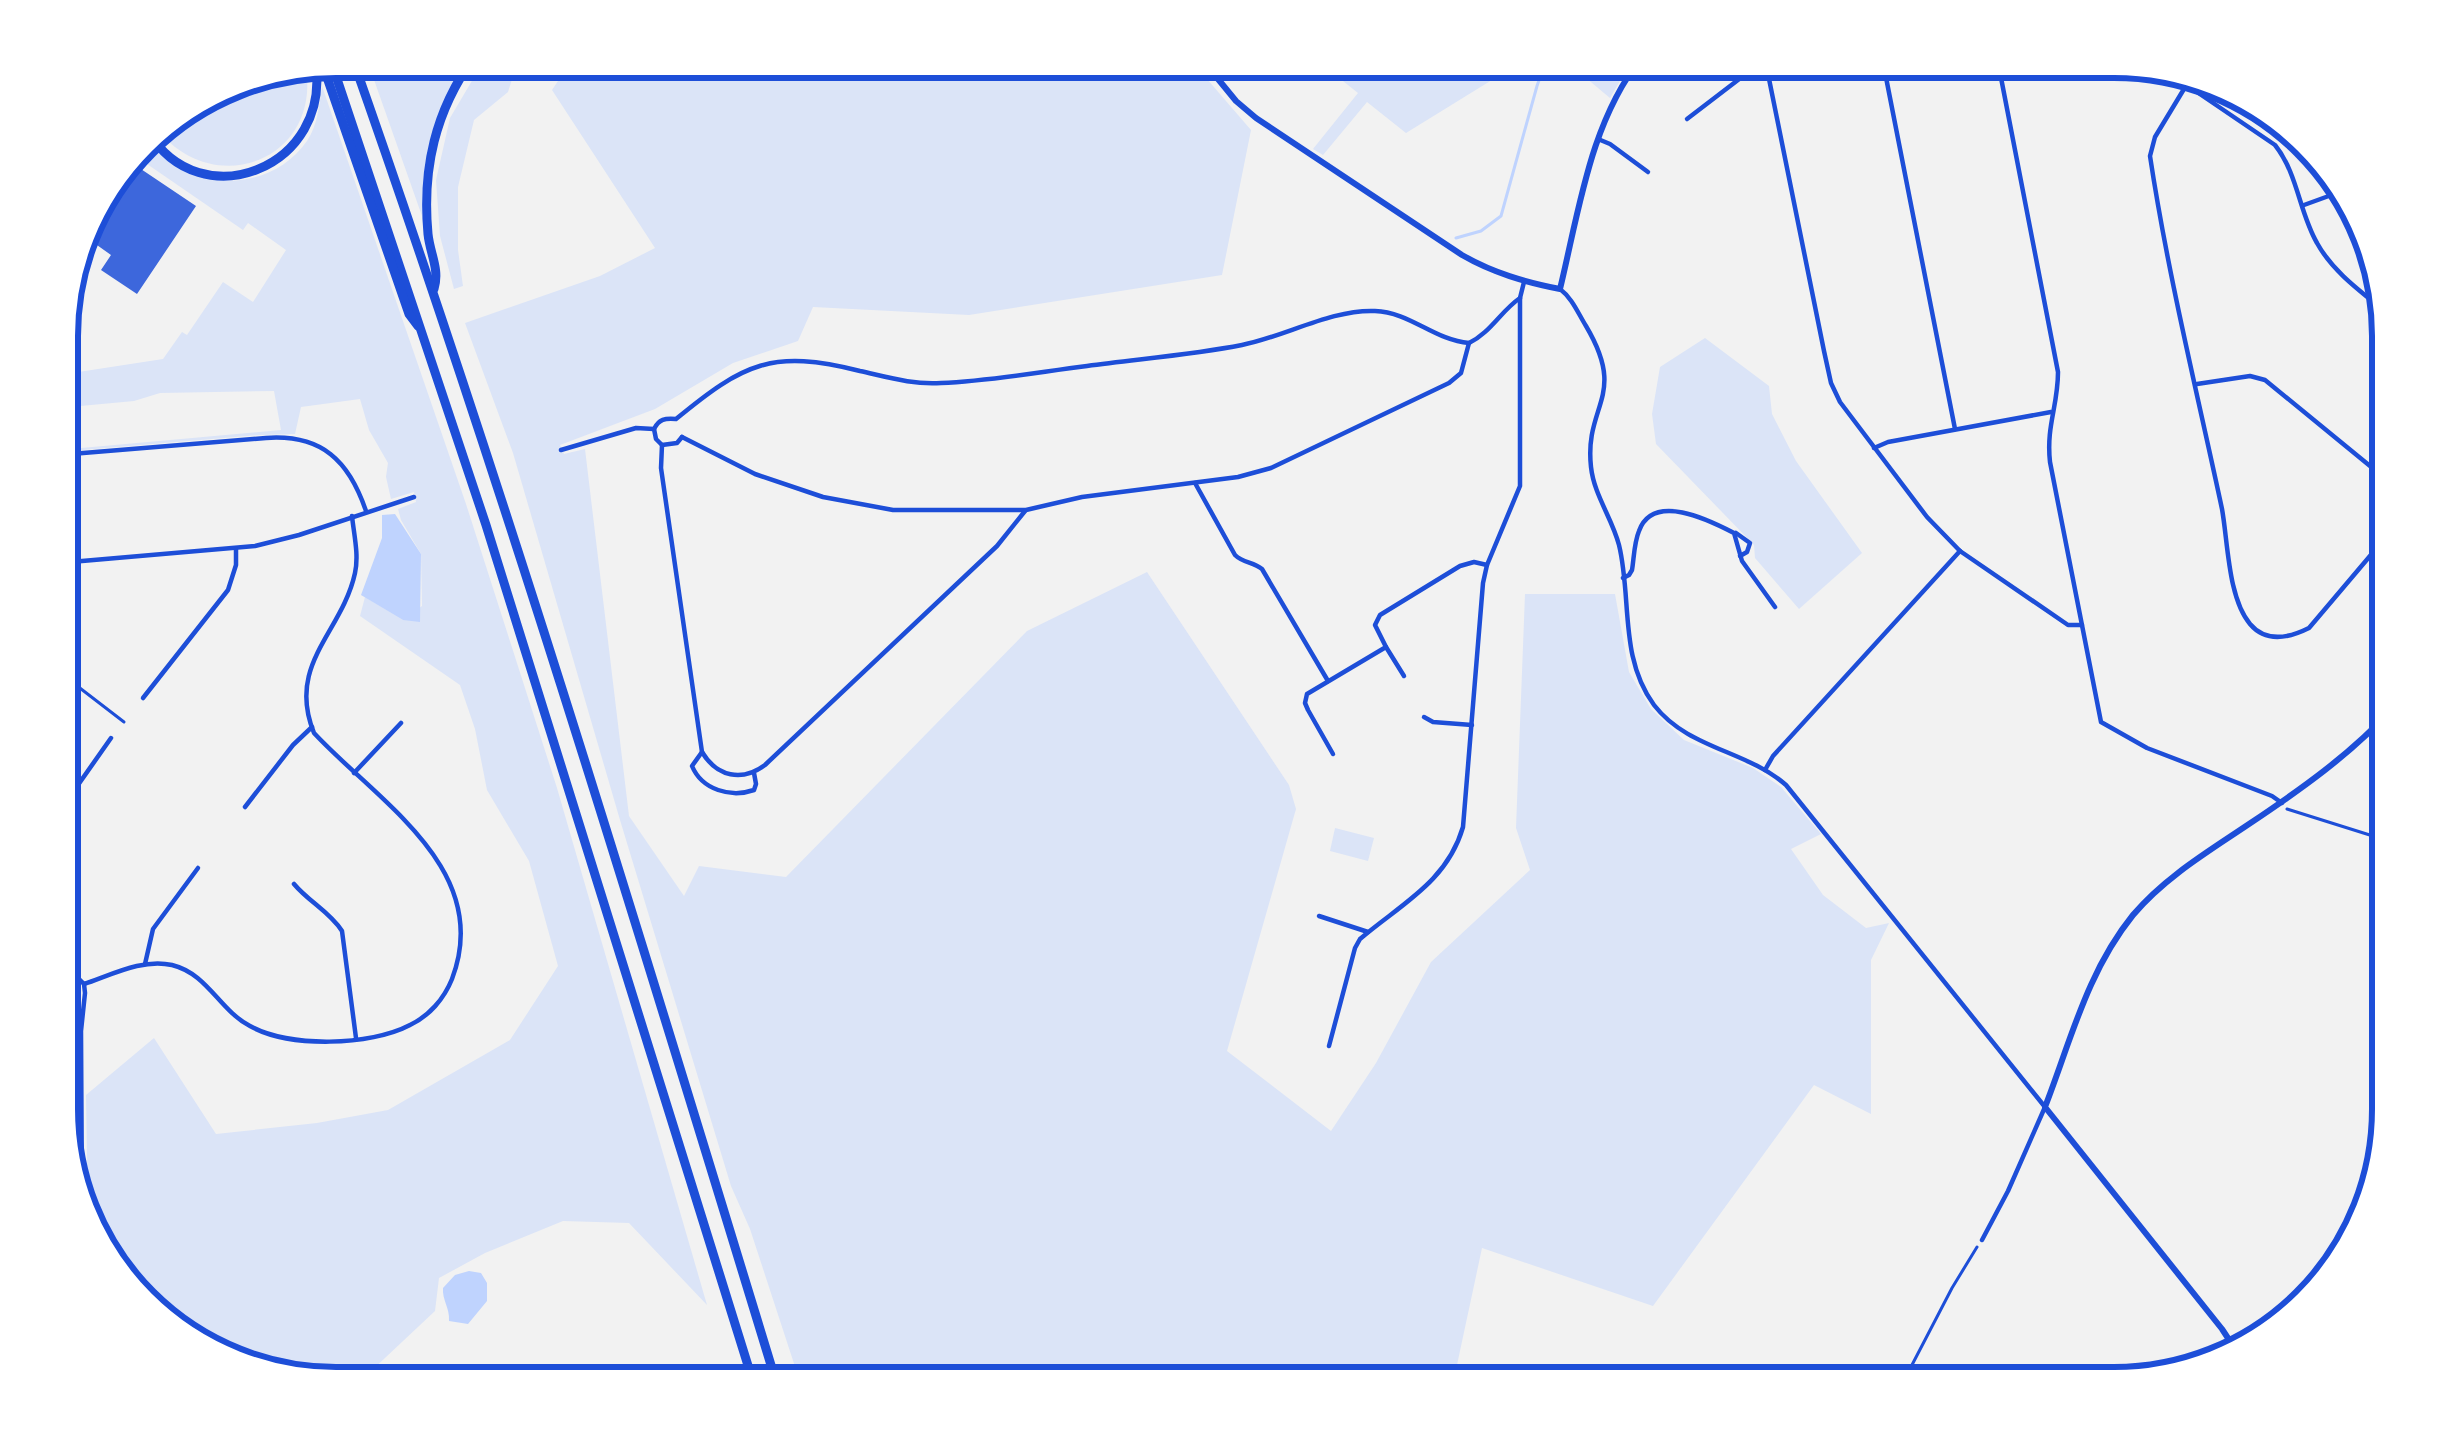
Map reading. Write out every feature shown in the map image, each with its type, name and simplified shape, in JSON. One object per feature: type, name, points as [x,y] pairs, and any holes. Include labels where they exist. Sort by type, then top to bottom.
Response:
[{"type":"highway","points":[[337,78],[425,335],[748,1367]]},
{"type":"highway","points":[[359,78],[520,554],[771,1367]]},
{"type":"highway","points":[[434,289],[438,276],[429,242],[428,166],[445,104],[460,78]]},
{"type":"highway","points":[[160,148],[200,172],[240,174],[261,169],[297,142],[309,124],[317,79]]},
{"type":"highway","points":[[325,79],[409,314],[425,335]]},
{"type":"street","points":[[1217,78],[1256,118],[1462,255],[1491,270],[1568,295],[1604,365],[1606,380],[1591,467],[1619,548],[1634,667],[1652,704],[1687,736],[1765,770],[1803,803],[2229,1339]]},
{"type":"street","points":[[1560,289],[1598,139],[1629,78]]},
{"type":"street","points":[[1687,119],[1741,78]]},
{"type":"street","points":[[1771,78],[1831,383],[1840,402],[1927,517],[1960,551],[2068,625],[2082,625]]},
{"type":"street","points":[[1886,78],[1955,429]]},
{"type":"street","points":[[2000,78],[2058,372],[2048,438],[2050,462],[2102,722],[2147,748],[2282,803]]},
{"type":"street","points":[[2184,88],[2155,137],[2150,156],[2239,607],[2254,629],[2277,638],[2293,636],[2309,628],[2371,557]]},
{"type":"street","points":[[2202,94],[2276,145],[2314,239],[2335,269],[2369,298]]},
{"type":"street","points":[[1598,139],[1648,172]]},
{"type":"street","points":[[2304,205],[2330,196]]},
{"type":"street","points":[[1329,1046],[1355,948],[1434,879],[1453,855],[1462,827],[1487,565],[1517,497],[1521,475],[1520,298],[1524,282]]},
{"type":"street","points":[[561,450],[636,428],[654,429],[739,374],[782,360],[823,362],[905,382],[961,382],[1245,345],[1377,310],[1410,319],[1447,340],[1469,344],[1520,298]]},
{"type":"street","points":[[682,437],[755,474],[823,497],[893,510],[1025,511],[1082,497],[1238,477],[1271,468],[1449,383],[1461,373],[1469,344]]},
{"type":"street","points":[[2195,384],[2250,376],[2265,380],[2371,467]]},
{"type":"street","points":[[1874,448],[2052,412]]},
{"type":"street","points":[[654,429],[662,445],[677,443],[682,437],[676,419]]},
{"type":"street","points":[[78,453],[294,438],[338,460],[367,512]]},
{"type":"street","points":[[662,445],[661,468],[702,752],[720,772],[742,777],[754,773],[997,546],[1025,511]]},
{"type":"street","points":[[1195,483],[1235,555],[1262,569],[1328,681]]},
{"type":"street","points":[[78,561],[286,539],[414,496]]},
{"type":"street","points":[[1623,578],[1631,570],[1640,528],[1655,513],[1666,510],[1750,543],[1740,556]]},
{"type":"street","points":[[84,984],[146,964],[168,964],[204,982],[236,1017],[271,1036],[300,1041],[403,1029],[432,1010],[452,979],[460,930],[455,896],[437,857],[314,733],[306,702],[310,667],[356,569],[352,516]]},
{"type":"street","points":[[1734,533],[1740,556],[1774,607]]},
{"type":"street","points":[[143,698],[228,590],[236,548]]},
{"type":"street","points":[[1765,770],[1960,551]]},
{"type":"street","points":[[1404,676],[1375,625],[1380,614],[1460,566],[1487,565]]},
{"type":"street","points":[[1333,754],[1305,703],[1307,694],[1386,646]]},
{"type":"street","points":[[1424,718],[1472,724]]},
{"type":"street","points":[[354,773],[401,723]]},
{"type":"street","points":[[245,807],[292,745],[312,727]]},
{"type":"street","points":[[1982,1240],[2044,1106],[2091,980],[2135,912],[2187,866],[2282,803],[2371,730]]},
{"type":"street","points":[[78,785],[111,738]]},
{"type":"street","points":[[702,752],[692,766],[696,776],[716,790],[754,790],[754,773]]},
{"type":"street","points":[[146,964],[153,929],[198,868]]},
{"type":"street","points":[[295,884],[342,932],[356,1038]]},
{"type":"street","points":[[1319,916],[1368,932]]},
{"type":"street","points":[[78,978],[84,984],[85,1002],[82,1151]]},
{"type":"path","points":[[78,687],[124,722]]},
{"type":"path","points":[[2282,803],[2287,809],[2371,835]]},
{"type":"path","points":[[1911,1366],[1982,1240]]},
{"type":"shaded area","points":[[373,78],[457,78],[433,132],[424,172],[422,216]]},
{"type":"shaded area","points":[[474,78],[512,78],[508,92],[474,120],[458,187],[463,286],[454,289],[440,236],[436,180],[450,118]]},
{"type":"shaded area","points":[[560,78],[1206,78],[1251,130],[1222,275],[969,315],[813,307],[798,341],[733,363],[655,409],[560,445],[564,454],[585,449],[629,816],[684,896],[699,866],[786,877],[1027,631],[1147,572],[1289,785],[1296,809],[1227,1051],[1331,1131],[1376,1063],[1431,962],[1530,870],[1516,828],[1525,594],[1615,594],[1629,672],[1651,709],[1684,740],[1753,768],[1781,787],[1821,834],[1791,849],[1823,895],[1866,928],[1889,923],[1871,960],[1871,1114],[1814,1085],[1653,1306],[1482,1248],[1457,1366],[795,1367],[731,1186],[513,453],[465,323],[600,276],[655,248],[552,90]]},
{"type":"shaded area","points":[[1339,78],[1495,78],[1406,133],[1367,102],[1323,155],[1313,149],[1358,93]]},
{"type":"shaded area","points":[[1586,78],[1622,78],[1610,98]]},
{"type":"shaded area","points":[[306,80],[307,97],[298,125],[281,146],[258,160],[232,166],[204,162],[169,140],[207,113],[253,92]]},
{"type":"shaded area","points":[[322,86],[466,504],[557,788],[707,1305],[629,1223],[563,1221],[439,1278],[435,1311],[375,1367],[302,1365],[269,1358],[237,1347],[179,1314],[121,1252],[87,1177],[86,1095],[154,1038],[216,1134],[317,1123],[388,1110],[510,1040],[558,966],[529,861],[487,790],[460,685],[360,616],[365,597],[403,620],[422,606],[421,554],[398,509],[416,502],[414,492],[391,499],[388,463],[369,430],[360,399],[301,407],[295,434],[78,450],[281,430],[274,391],[160,393],[134,401],[78,406],[78,372],[163,359],[182,332],[187,335],[223,282],[253,302],[286,250],[248,223],[243,230],[146,163],[154,154],[157,151],[202,177],[248,179],[290,159],[316,122]]},
{"type":"shaded area","points":[[1705,338],[1769,386],[1772,414],[1796,461],[1862,553],[1799,609],[1755,558],[1754,545],[1656,444],[1652,414],[1660,367]]},
{"type":"shaded area","points":[[1335,828],[1374,838],[1368,861],[1330,851]]},
{"type":"water","points":[[395,514],[421,554],[420,622],[403,620],[361,595],[382,538],[382,515]]},
{"type":"water","points":[[481,1273],[487,1283],[487,1301],[468,1324],[449,1321],[443,1288],[455,1275]]},
{"type":"building","points":[[140,169],[196,206],[137,294],[101,270],[111,255],[96,244],[121,193]]},
{"type":"waterway","points":[[1456,238],[1481,231],[1501,216],[1540,78]]}]
